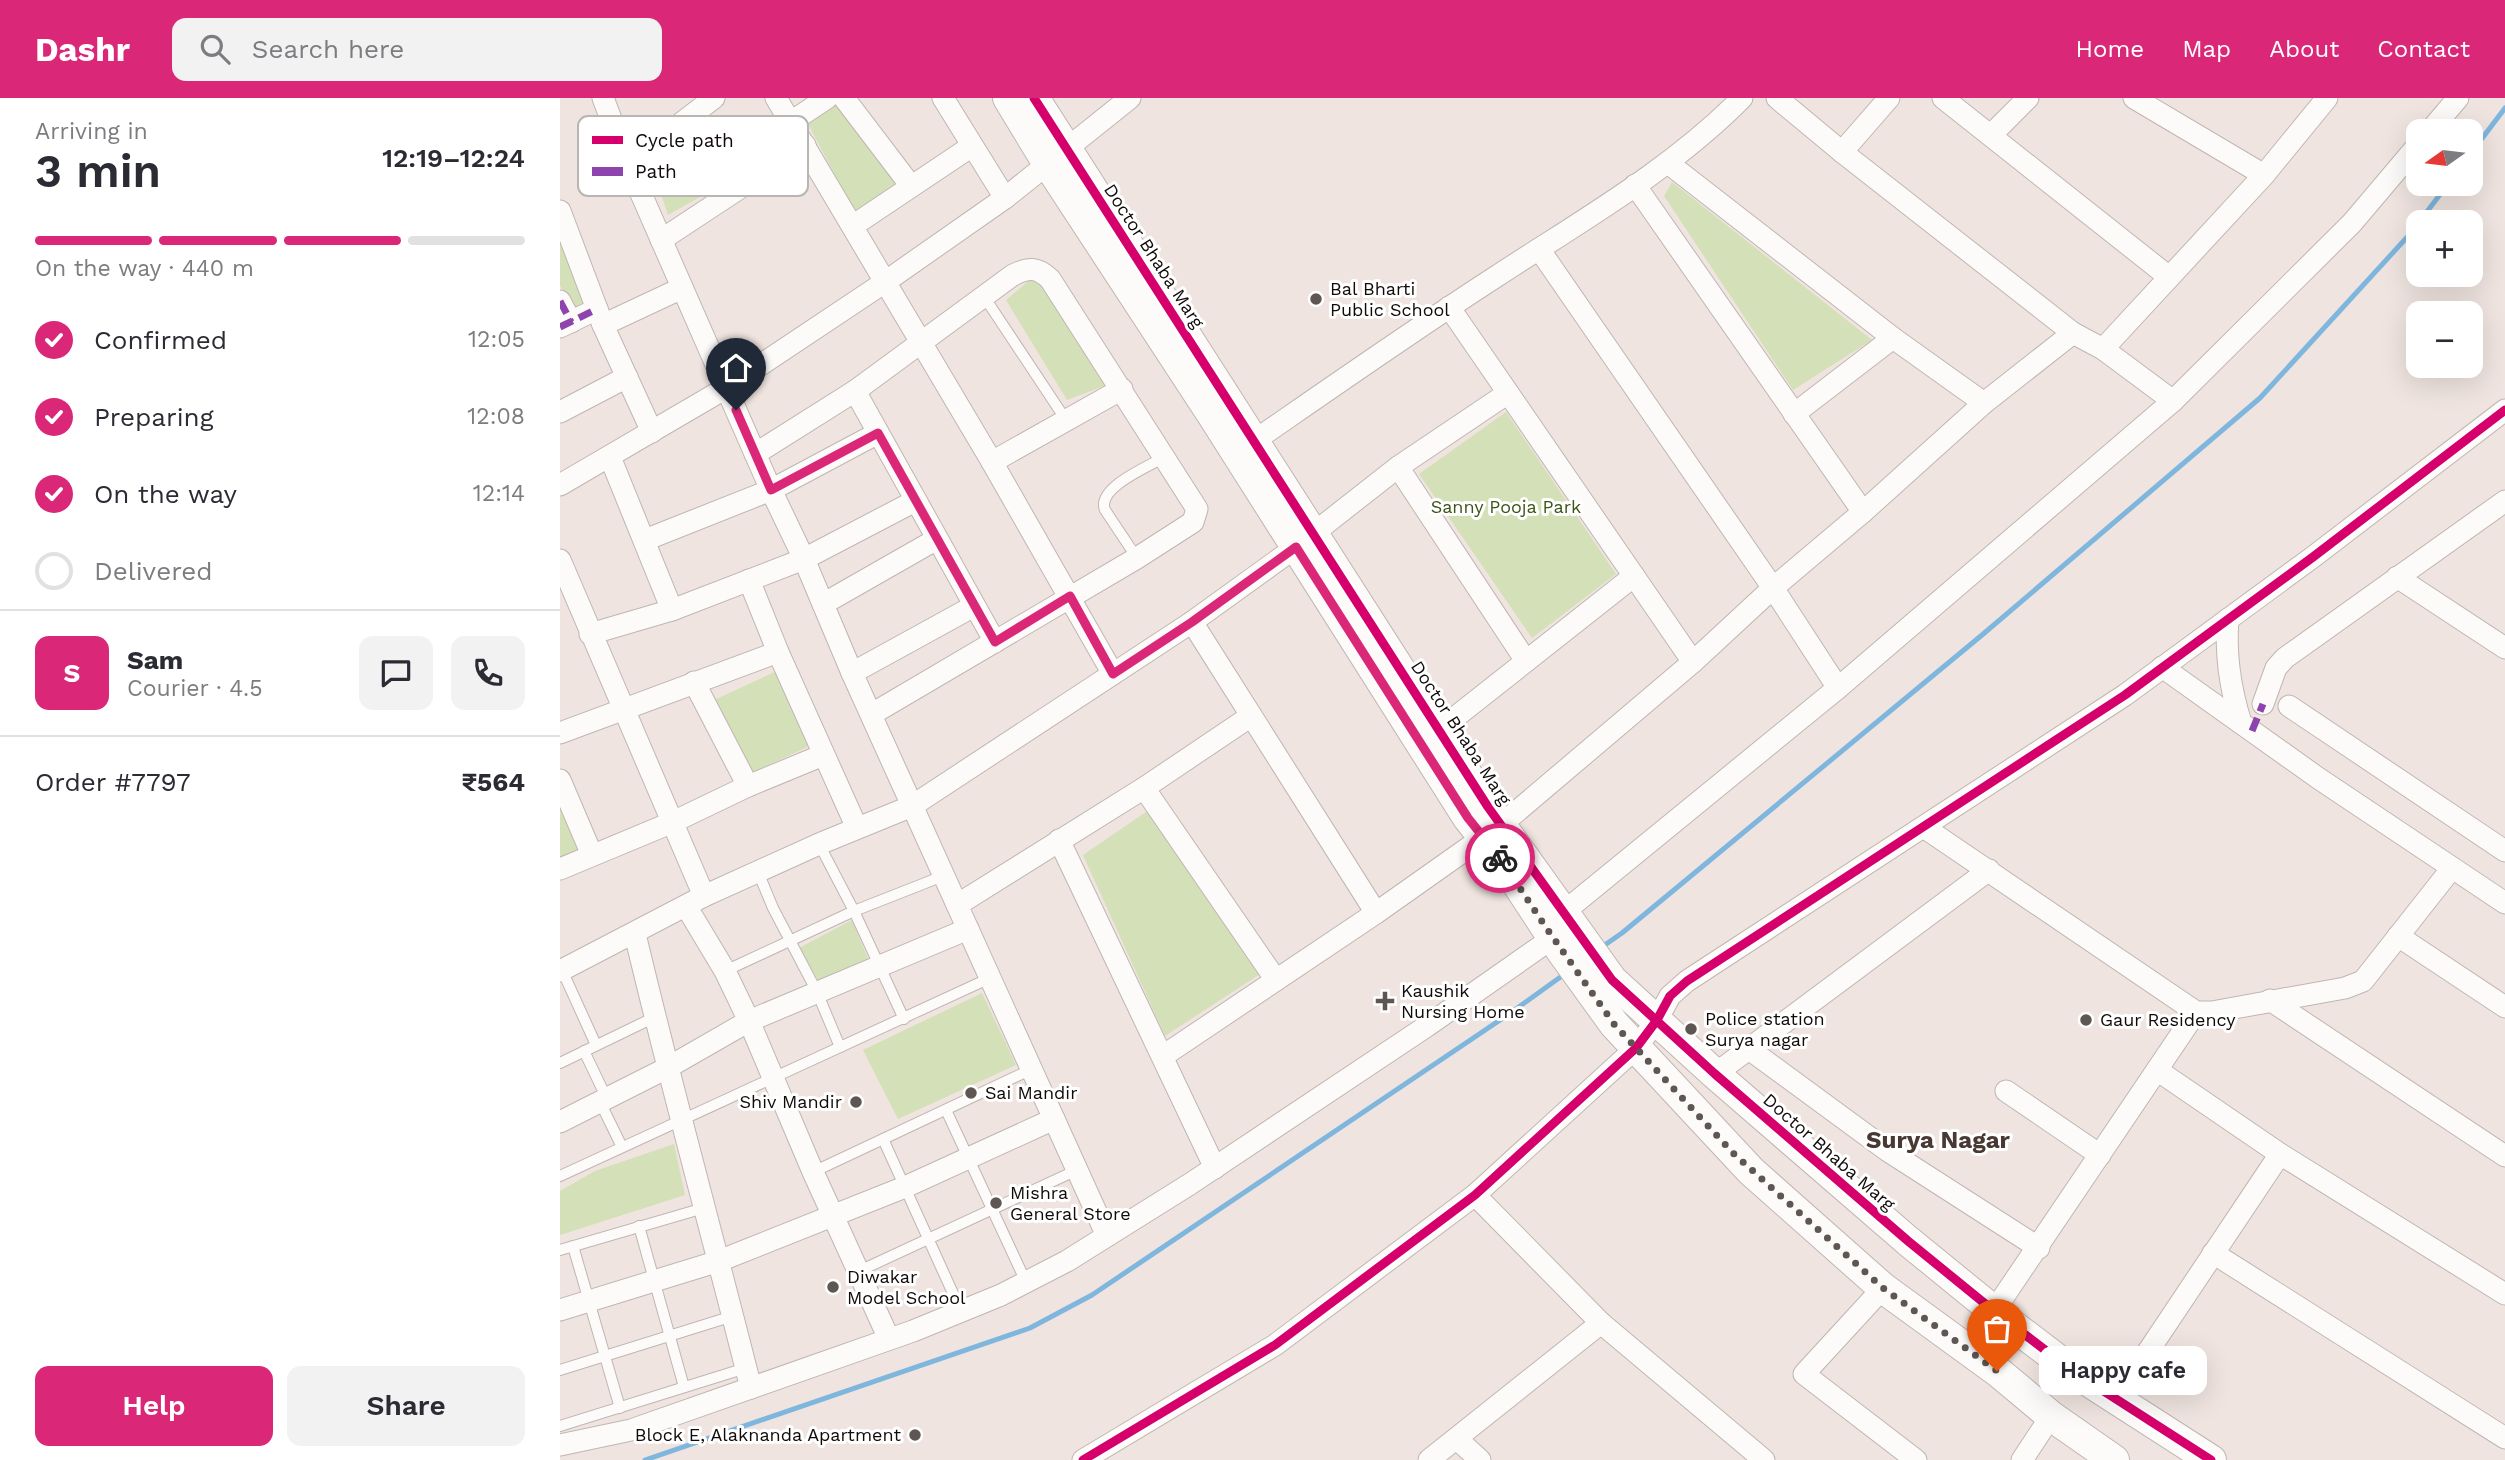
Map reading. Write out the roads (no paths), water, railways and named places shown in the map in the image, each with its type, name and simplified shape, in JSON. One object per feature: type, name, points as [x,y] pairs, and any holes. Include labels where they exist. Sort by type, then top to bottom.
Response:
[{"type":"street","points":[[603,98],[610,116]]},
{"type":"street","points":[[690,116],[713,98]]},
{"type":"street","points":[[776,98],[786,116]]},
{"type":"street","points":[[799,116],[827,98]]},
{"type":"street","points":[[844,98],[911,186]]},
{"type":"street","points":[[943,98],[1005,198]]},
{"type":"street","name":"Doctor Bhaba Marg","points":[[1008,98],[1057,157],[1254,440],[1305,540],[1468,818],[1493,830]]},
{"type":"street","name":"Doctor Bhaba Marg","points":[[1034,98],[1057,157],[1213,416],[1305,540],[1439,730],[1488,807],[1493,830],[1601,985],[1614,1024],[1751,1171],[1883,1288],[1997,1371],[2051,1416],[2114,1460]]},
{"type":"street","points":[[560,485],[726,388],[885,282],[1005,198],[1130,98]]},
{"type":"street","points":[[1254,440],[1449,307],[1668,163],[1702,138],[1742,98]]},
{"type":"street","points":[[1777,98],[2073,333],[2102,349],[2173,401]]},
{"type":"street","points":[[1842,152],[1889,98]]},
{"type":"street","points":[[1943,98],[2169,277]]},
{"type":"street","points":[[1991,135],[2028,98]]},
{"type":"street","points":[[2134,98],[2264,175]]},
{"type":"street","points":[[2440,119],[2458,98]]},
{"type":"street","points":[[2102,349],[2264,175],[2323,99]]},
{"type":"street","points":[[853,225],[972,146]]},
{"type":"street","points":[[808,150],[1113,674]]},
{"type":"street","points":[[560,1445],[631,1430],[748,1378],[889,1339],[1026,1282],[1067,1261],[1215,1168],[1563,932],[1838,688],[2173,401],[2352,223],[2406,159]]},
{"type":"street","points":[[1668,163],[1893,338],[1984,403]]},
{"type":"street","points":[[1635,186],[1863,512]]},
{"type":"street","points":[[642,196],[852,673],[1107,1236]]},
{"type":"street","points":[[661,240],[728,196]]},
{"type":"street","points":[[560,211],[600,317],[652,432]]},
{"type":"street","points":[[1539,249],[1773,588],[1838,688]]},
{"type":"street","points":[[755,454],[855,391],[1013,275],[1033,268],[1050,279],[1194,501],[1197,515],[1188,526],[872,714]]},
{"type":"street","points":[[560,301],[565,325],[600,317],[682,288]]},
{"type":"street","points":[[1449,307],[1693,662]]},
{"type":"street","points":[[1163,1056],[1376,913],[1493,830],[1693,662],[1984,403],[2073,333]]},
{"type":"street","points":[[1794,414],[1893,338]]},
{"type":"street","points":[[560,412],[627,377]]},
{"type":"street","points":[[992,462],[1122,389]]},
{"type":"street","points":[[855,391],[995,642]]},
{"type":"street","points":[[561,971],[695,901],[819,844],[912,806],[1192,622],[1305,540],[1398,467],[1508,393]]},
{"type":"street","points":[[1083,1460],[1275,1345],[1475,1195],[1636,1048],[1657,1020],[1670,996],[1687,981],[1925,828],[2162,667],[2505,410]]},
{"type":"street","points":[[645,540],[771,490],[878,433]]},
{"type":"street","points":[[610,457],[672,610]]},
{"type":"street","points":[[1398,467],[1526,661]]},
{"type":"street","points":[[590,634],[672,610],[804,559],[915,501]]},
{"type":"street","points":[[2263,704],[2276,668],[2285,658],[2505,501]]},
{"type":"street","points":[[823,604],[937,539]]},
{"type":"street","points":[[560,560],[673,822],[695,901],[857,1272],[889,1339]]},
{"type":"street","points":[[1439,730],[1634,576]]},
{"type":"street","points":[[2397,577],[2500,638]]},
{"type":"street","points":[[749,580],[778,652],[857,828]]},
{"type":"street","points":[[852,673],[974,606]]},
{"type":"street","points":[[2228,619],[2230,686],[2241,723]]},
{"type":"street","points":[[1192,622],[1376,913]]},
{"type":"street","points":[[560,733],[778,652]]},
{"type":"street","points":[[2162,667],[2318,778],[2505,903]]},
{"type":"street","points":[[694,682],[748,786]]},
{"type":"street","points":[[2289,706],[2505,851]]},
{"type":"street","points":[[957,905],[1144,788],[1251,716]]},
{"type":"street","points":[[560,869],[823,755]]},
{"type":"street","points":[[560,780],[592,855]]},
{"type":"street","points":[[1144,788],[1276,980]]},
{"type":"street","points":[[1925,828],[2196,1012],[2212,1012],[2355,985],[2371,973],[2452,868]]},
{"type":"street","points":[[1059,840],[1215,1168]]},
{"type":"street","points":[[1716,1074],[1989,870]]},
{"type":"street","points":[[560,1122],[667,1068],[749,1021],[968,929]]},
{"type":"street","points":[[635,934],[748,1378]]},
{"type":"street","points":[[2398,936],[2505,1007]]},
{"type":"street","name":"Doctor Bhaba Marg","points":[[1601,985],[1657,1020],[1908,1241],[1994,1311],[2074,1373],[2211,1460]]},
{"type":"street","points":[[2270,1000],[2505,1156]]},
{"type":"street","points":[[1994,1311],[2196,1012]]},
{"type":"street","points":[[1749,1049],[1888,1151],[2039,1248]]},
{"type":"street","points":[[2157,1070],[2280,1154],[2505,1294]]},
{"type":"street","points":[[2006,1091],[2100,1155]]},
{"type":"street","points":[[560,1310],[719,1261],[833,1217],[1054,1118]]},
{"type":"street","points":[[2117,1398],[2280,1154]]},
{"type":"street","points":[[1475,1195],[1601,1323],[1764,1460]]},
{"type":"street","points":[[2213,1254],[2505,1438]]},
{"type":"street","points":[[1883,1288],[1804,1374],[1916,1460]]},
{"type":"street","points":[[1429,1460],[1601,1323]]},
{"type":"street","points":[[2022,1460],[2051,1416]]},
{"type":"street","points":[[1457,1439],[1480,1460]]},
{"type":"lane","points":[[985,298],[1066,420]]},
{"type":"lane","points":[[1137,558],[1105,510],[1104,498],[1111,489],[1165,456]]},
{"type":"lane","points":[[819,844],[854,911],[904,1019]]},
{"type":"lane","points":[[758,872],[772,908],[817,992],[840,1047]]},
{"type":"lane","points":[[725,971],[854,911],[943,876]]},
{"type":"lane","points":[[561,971],[596,1045]]},
{"type":"lane","points":[[560,1176],[990,978]]},
{"type":"lane","points":[[560,1063],[655,1017]]},
{"type":"lane","points":[[584,1051],[622,1147]]},
{"type":"lane","points":[[813,1172],[1032,1069]]},
{"type":"lane","points":[[946,1110],[1026,1282]]},
{"type":"lane","points":[[883,1139],[961,1311]]},
{"type":"lane","points":[[857,1272],[1077,1170]]},
{"type":"lane","points":[[560,1250],[704,1208]]},
{"type":"lane","points":[[639,1226],[684,1387]]},
{"type":"lane","points":[[573,1246],[620,1408]]},
{"type":"lane","points":[[560,1370],[733,1316]]},
{"type":"lane","points":[[560,1426],[684,1387],[748,1378]]},
{"type":"waterway","points":[[2483,137],[2505,108]]},
{"type":"waterway","points":[[1599,949],[1622,933],[1982,635],[2260,398],[2410,234],[2439,196]]},
{"type":"waterway","points":[[645,1460],[1030,1328],[1092,1295],[1566,973]]},
{"type":"place","name":"Bal Bharti Public School","points":[[1316,299]]},
{"type":"place","name":"Kaushik Nursing Home","points":[[1385,1001]]},
{"type":"place","name":"Gaur Residency","points":[[2086,1020]]},
{"type":"place","name":"Police station Surya nagar","points":[[1691,1029]]},
{"type":"place","name":"Sai Mandir","points":[[971,1093]]},
{"type":"place","name":"Shiv Mandir","points":[[856,1102]]},
{"type":"place","name":"Mishra General Store","points":[[996,1203]]},
{"type":"place","name":"Diwakar Model School","points":[[833,1287]]},
{"type":"place","name":"Happy cafe","points":[[1997,1371]]},
{"type":"place","name":"Block E, Alaknanda Apartment","points":[[915,1435]]},
{"type":"district","name":"Surya Nagar","points":[[1938,1140]]},
{"type":"park label","name":"Sanny Pooja Park","points":[[1506,507]]}]
